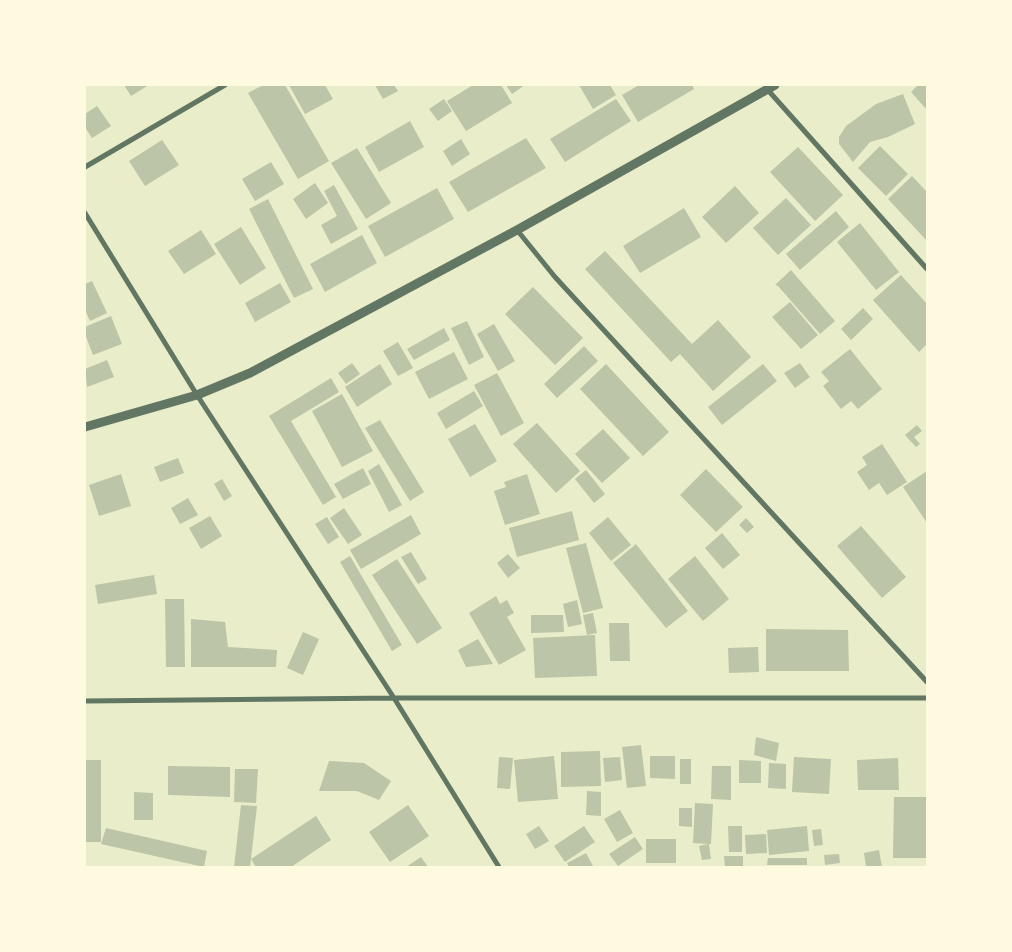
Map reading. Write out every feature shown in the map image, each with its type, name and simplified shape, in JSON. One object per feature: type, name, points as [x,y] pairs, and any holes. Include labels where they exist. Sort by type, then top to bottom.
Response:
[{"type":"street","points":[[85,167],[225,85]]},
{"type":"street","points":[[85,428],[197,395],[250,373],[517,230],[771,87],[927,269]]},
{"type":"street","points":[[85,213],[197,395],[394,698],[499,867]]},
{"type":"street","points":[[517,230],[555,277],[927,682]]},
{"type":"street","points":[[85,701],[394,698],[927,698]]},
{"type":"building","points":[[124,85],[149,85],[131,96]]},
{"type":"building","points":[[263,85],[285,85],[329,161],[298,179],[248,93]]},
{"type":"building","points":[[289,85],[325,85],[333,99],[305,114]]},
{"type":"building","points":[[375,85],[394,85],[398,91],[383,99]]},
{"type":"building","points":[[473,85],[501,85],[512,103],[466,131],[447,101]]},
{"type":"building","points":[[506,85],[525,85],[512,94]]},
{"type":"building","points":[[579,85],[610,85],[616,95],[593,109]]},
{"type":"building","points":[[639,85],[692,85],[694,89],[638,122],[622,95]]},
{"type":"building","points":[[918,85],[927,85],[927,110],[911,92]]},
{"type":"building","points":[[903,94],[915,124],[888,137],[870,142],[853,162],[839,144],[839,137],[846,126],[876,104]]},
{"type":"building","points":[[444,99],[452,111],[438,121],[429,109]]},
{"type":"building","points":[[616,99],[631,121],[565,162],[550,139]]},
{"type":"building","points":[[97,106],[111,126],[92,138],[85,127],[85,114]]},
{"type":"building","points":[[410,121],[424,147],[379,172],[365,147]]},
{"type":"building","points":[[526,138],[546,168],[468,212],[449,182]]},
{"type":"building","points":[[461,139],[470,154],[452,166],[443,151]]},
{"type":"building","points":[[162,140],[179,165],[145,186],[129,161]]},
{"type":"building","points":[[880,146],[908,174],[886,196],[858,168]]},
{"type":"building","points":[[798,147],[843,195],[815,221],[770,172]]},
{"type":"building","points":[[357,148],[391,203],[366,219],[331,163]]},
{"type":"building","points":[[271,162],[284,184],[255,201],[242,179]]},
{"type":"building","points":[[912,176],[927,192],[927,241],[888,199]]},
{"type":"building","points":[[315,183],[328,203],[306,219],[293,199]]},
{"type":"building","points":[[334,185],[358,229],[331,244],[321,225],[337,216],[324,191]]},
{"type":"building","points":[[735,186],[759,213],[726,243],[702,217]]},
{"type":"building","points":[[437,188],[454,219],[385,257],[368,226]]},
{"type":"building","points":[[786,198],[811,225],[778,255],[753,228]]},
{"type":"building","points":[[268,199],[313,289],[294,298],[249,209]]},
{"type":"building","points":[[684,208],[701,237],[640,273],[623,246]]},
{"type":"building","points":[[836,211],[849,227],[800,270],[786,254]]},
{"type":"building","points":[[860,223],[899,272],[876,290],[837,242]]},
{"type":"building","points":[[241,227],[266,268],[240,285],[214,244]]},
{"type":"building","points":[[201,230],[216,254],[184,274],[168,251]]},
{"type":"building","points":[[362,235],[377,263],[325,292],[310,264]]},
{"type":"building","points":[[605,251],[692,344],[718,320],[751,357],[713,391],[680,354],[671,362],[585,269]]},
{"type":"building","points":[[791,270],[835,321],[820,334],[778,286],[775,285]]},
{"type":"building","points":[[901,275],[927,304],[927,344],[919,352],[873,300]]},
{"type":"building","points":[[92,281],[107,313],[90,321],[85,310],[85,284]]},
{"type":"building","points":[[280,283],[291,302],[255,322],[245,303]]},
{"type":"building","points":[[533,287],[583,338],[555,365],[505,314]]},
{"type":"building","points":[[790,302],[818,335],[801,349],[772,317]]},
{"type":"building","points":[[863,308],[873,319],[851,340],[841,329]]},
{"type":"building","points":[[111,316],[122,344],[93,355],[85,334],[85,327]]},
{"type":"building","points":[[467,321],[484,357],[469,365],[451,328]]},
{"type":"building","points":[[494,324],[515,361],[498,371],[477,334]]},
{"type":"building","points":[[444,328],[450,340],[414,360],[407,349]]},
{"type":"building","points":[[398,342],[413,368],[398,376],[383,351]]},
{"type":"building","points":[[584,346],[598,361],[557,398],[544,384]]},
{"type":"building","points":[[850,349],[882,389],[858,409],[851,401],[841,409],[823,386],[829,381],[821,372]]},
{"type":"building","points":[[454,352],[468,379],[429,399],[415,372]]},
{"type":"building","points":[[107,360],[114,377],[87,387],[85,369]]},
{"type":"building","points":[[352,363],[360,374],[346,384],[338,373]]},
{"type":"building","points":[[800,363],[810,377],[795,388],[784,373]]},
{"type":"building","points":[[380,364],[392,384],[357,407],[345,387]]},
{"type":"building","points":[[606,364],[669,432],[643,456],[580,389]]},
{"type":"building","points":[[763,364],[777,381],[722,425],[708,407]]},
{"type":"building","points":[[497,373],[524,423],[501,436],[474,385]]},
{"type":"building","points":[[331,378],[339,392],[291,421],[336,497],[323,505],[269,416]]},
{"type":"building","points":[[474,391],[483,406],[446,429],[437,413]]},
{"type":"building","points":[[342,394],[373,451],[342,467],[312,411]]},
{"type":"building","points":[[380,420],[424,492],[410,501],[365,428]]},
{"type":"building","points":[[537,423],[580,471],[556,493],[513,444]]},
{"type":"building","points":[[475,424],[497,461],[470,477],[448,439]]},
{"type":"building","points":[[917,425],[922,431],[914,437],[920,444],[916,447],[905,435]]},
{"type":"building","points":[[603,429],[630,458],[602,483],[575,454]]},
{"type":"building","points":[[882,444],[907,482],[887,495],[879,483],[869,490],[857,472],[867,465],[862,457]]},
{"type":"building","points":[[178,458],[184,473],[160,482],[154,467]]},
{"type":"building","points":[[379,464],[402,505],[389,512],[368,471]]},
{"type":"building","points":[[363,468],[371,484],[343,499],[334,484]]},
{"type":"building","points":[[706,469],[743,507],[716,532],[680,495]]},
{"type":"building","points":[[586,470],[605,494],[594,503],[575,479]]},
{"type":"building","points":[[927,471],[927,523],[903,487]]},
{"type":"building","points":[[121,474],[131,506],[99,516],[89,485]]},
{"type":"building","points":[[527,474],[540,514],[505,525],[494,491],[506,487],[504,482]]},
{"type":"building","points":[[222,479],[232,496],[224,501],[214,484]]},
{"type":"building","points":[[188,498],[198,515],[180,524],[171,508]]},
{"type":"building","points":[[344,508],[362,535],[348,544],[330,518]]},
{"type":"building","points":[[572,511],[579,540],[517,557],[509,528]]},
{"type":"building","points":[[411,515],[421,534],[361,569],[350,550]]},
{"type":"building","points":[[210,516],[222,536],[201,549],[189,528]]},
{"type":"building","points":[[327,517],[339,537],[328,544],[315,524]]},
{"type":"building","points":[[608,517],[631,545],[611,561],[589,533]]},
{"type":"building","points":[[746,518],[754,527],[747,533],[739,525]]},
{"type":"building","points":[[861,526],[906,577],[882,598],[837,546]]},
{"type":"building","points":[[722,533],[740,555],[723,569],[705,548]]},
{"type":"building","points":[[586,543],[603,608],[583,613],[566,548]]},
{"type":"building","points":[[636,544],[688,611],[666,628],[613,563]]},
{"type":"building","points":[[411,552],[427,579],[418,584],[401,557]]},
{"type":"building","points":[[508,554],[520,568],[508,578],[497,563]]},
{"type":"building","points":[[350,556],[402,645],[392,651],[340,562]]},
{"type":"building","points":[[695,556],[729,599],[703,621],[668,579]]},
{"type":"building","points":[[397,559],[442,628],[417,644],[372,575]]},
{"type":"building","points":[[154,575],[157,594],[98,604],[95,585]]},
{"type":"building","points":[[496,596],[500,604],[507,600],[514,613],[507,617],[526,650],[499,665],[469,613]]},
{"type":"building","points":[[165,599],[184,599],[185,667],[166,667]]},
{"type":"building","points":[[577,600],[582,624],[568,627],[563,604]]},
{"type":"building","points":[[593,613],[597,633],[587,635],[583,615]]},
{"type":"building","points":[[531,615],[563,615],[564,632],[531,633]]},
{"type":"building","points":[[191,619],[225,622],[228,647],[277,650],[276,667],[191,667]]},
{"type":"building","points":[[609,623],[629,623],[630,661],[610,661]]},
{"type":"building","points":[[766,629],[848,630],[849,671],[766,671]]},
{"type":"building","points":[[303,632],[319,639],[303,675],[287,668]]},
{"type":"building","points":[[595,635],[597,676],[535,678],[533,638]]},
{"type":"building","points":[[478,639],[493,664],[466,667],[458,650]]},
{"type":"building","points":[[758,647],[759,672],[729,673],[728,648]]},
{"type":"building","points":[[756,737],[779,743],[776,761],[754,755]]},
{"type":"building","points":[[641,745],[646,786],[627,788],[622,747]]},
{"type":"building","points":[[600,751],[601,786],[561,787],[561,752]]},
{"type":"building","points":[[554,756],[558,799],[518,802],[514,760]]},
{"type":"building","points":[[650,756],[675,756],[675,779],[650,778]]},
{"type":"building","points":[[499,757],[513,758],[510,789],[497,788]]},
{"type":"building","points":[[620,757],[622,780],[605,782],[603,758]]},
{"type":"building","points":[[794,757],[831,759],[829,794],[792,792]]},
{"type":"building","points":[[898,758],[899,790],[858,790],[857,760]]},
{"type":"building","points":[[680,759],[691,759],[691,784],[680,784]]},
{"type":"building","points":[[85,760],[101,760],[101,842],[85,842]]},
{"type":"building","points":[[739,760],[761,761],[761,783],[739,783]]},
{"type":"building","points":[[329,761],[364,763],[391,781],[379,800],[357,791],[319,791]]},
{"type":"building","points":[[769,763],[786,764],[786,789],[768,788]]},
{"type":"building","points":[[168,766],[230,767],[230,797],[168,795]]},
{"type":"building","points":[[712,766],[731,766],[731,800],[711,799]]},
{"type":"building","points":[[235,769],[258,769],[256,803],[234,802]]},
{"type":"building","points":[[587,791],[601,792],[601,816],[586,815]]},
{"type":"building","points":[[134,792],[153,793],[153,820],[134,820]]},
{"type":"building","points":[[894,797],[927,797],[927,858],[893,858]]},
{"type":"building","points":[[695,803],[713,804],[711,844],[709,844],[711,859],[702,860],[699,846],[708,844],[693,843]]},
{"type":"building","points":[[241,805],[257,806],[250,867],[234,867]]},
{"type":"building","points":[[408,805],[429,836],[390,862],[369,832]]},
{"type":"building","points":[[679,808],[692,808],[692,827],[679,826]]},
{"type":"building","points":[[620,810],[633,833],[617,842],[604,819]]},
{"type":"building","points":[[316,816],[331,840],[291,867],[256,867],[251,859]]},
{"type":"building","points":[[539,826],[549,841],[535,849],[526,834]]},
{"type":"building","points":[[584,826],[595,842],[565,862],[554,846]]},
{"type":"building","points":[[728,826],[742,826],[742,852],[729,852]]},
{"type":"building","points":[[807,826],[809,851],[769,855],[767,830]]},
{"type":"building","points":[[106,828],[207,851],[204,867],[101,844]]},
{"type":"building","points":[[821,829],[823,845],[814,846],[812,830]]},
{"type":"building","points":[[766,834],[767,853],[746,854],[745,835]]},
{"type":"building","points":[[635,837],[643,849],[618,866],[609,854]]},
{"type":"building","points":[[646,839],[676,839],[676,863],[646,863]]},
{"type":"building","points":[[879,850],[882,867],[866,867],[864,853]]},
{"type":"building","points":[[586,853],[593,866],[569,867],[567,863]]},
{"type":"building","points":[[839,854],[840,863],[825,865],[824,855]]},
{"type":"building","points":[[724,856],[743,856],[743,867],[725,867]]},
{"type":"building","points":[[421,857],[428,867],[406,867]]},
{"type":"building","points":[[768,858],[807,858],[807,865],[767,865]]}]
